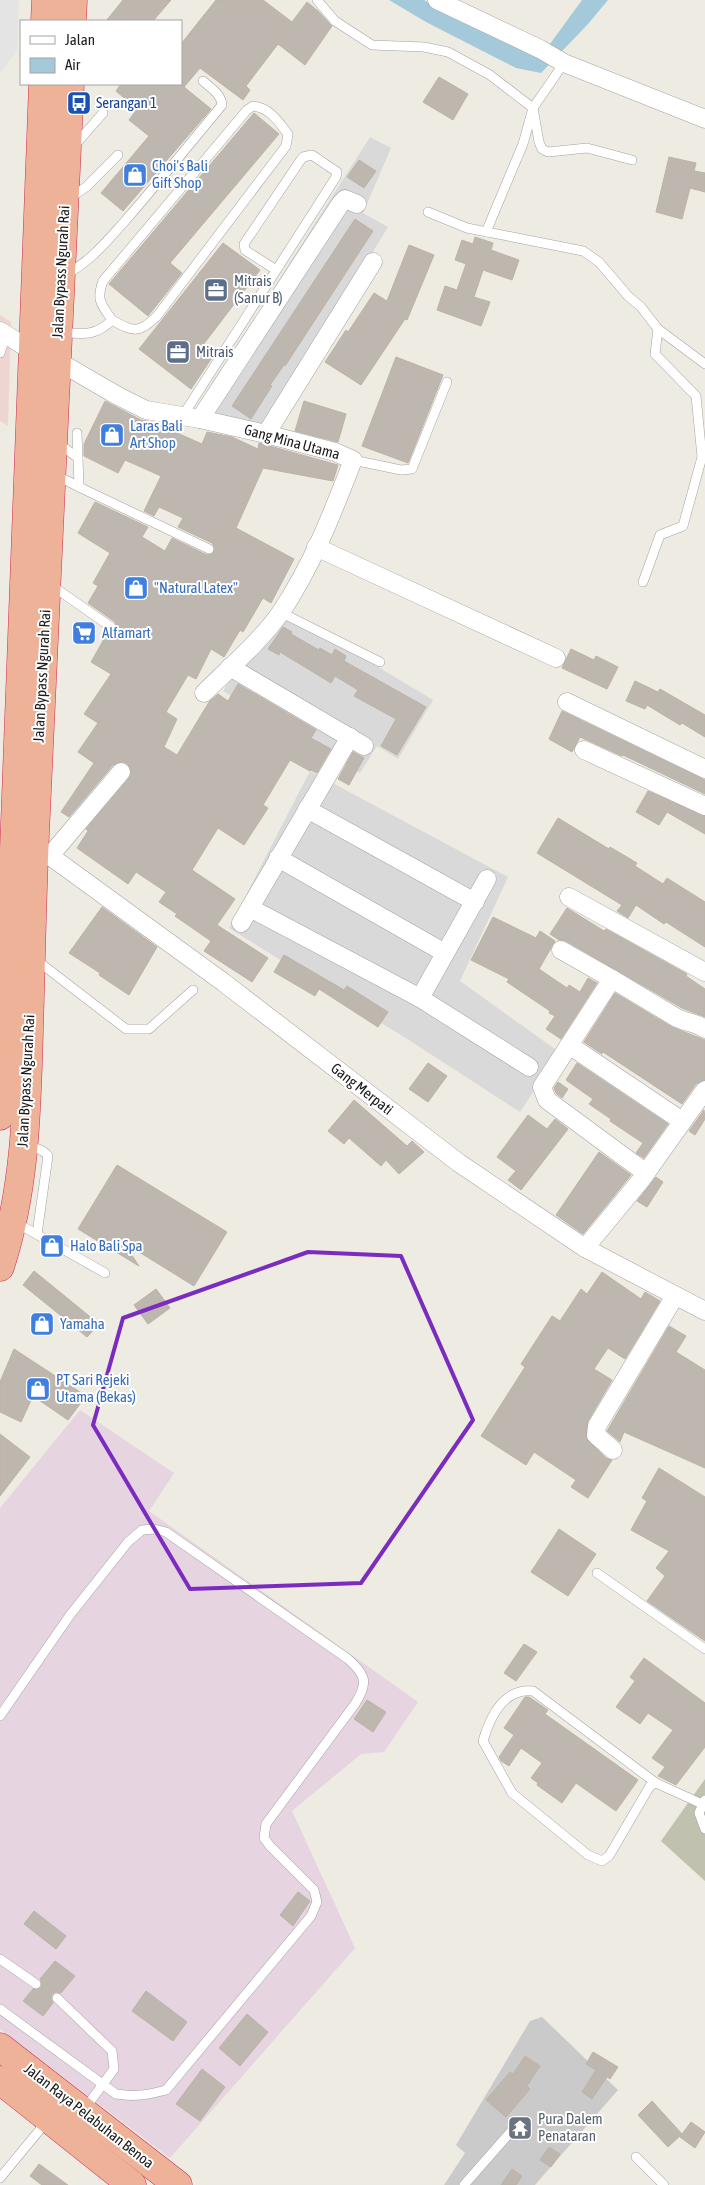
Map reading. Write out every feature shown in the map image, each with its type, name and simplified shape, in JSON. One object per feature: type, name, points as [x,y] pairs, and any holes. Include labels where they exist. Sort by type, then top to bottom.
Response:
[{"type":"highway","points":[[46,0],[46,20]]},
{"type":"highway","points":[[72,20],[73,0]]},
{"type":"highway","name":"Jalan Bypass Ngurah Rai","points":[[0,1116],[4,1085],[10,943],[32,649],[44,356],[43,85]]},
{"type":"highway","name":"Jalan Bypass Ngurah Rai","points":[[0,1266],[12,1220],[20,1177],[28,1079],[10,943],[42,851],[32,649],[47,582],[53,472],[66,436],[44,356],[59,332],[70,85]]},
{"type":"highway","name":"Jalan Raya Pelabuhan Benoa","points":[[0,2047],[178,2185]]},
{"type":"highway","name":"Jalan Raya Pelabuhan Benoa","points":[[0,2080],[132,2185]]},
{"type":"street","points":[[437,0],[562,61],[705,119]]},
{"type":"street","points":[[200,419],[341,203],[346,200],[357,204]]},
{"type":"street","points":[[266,434],[374,262]]},
{"type":"street","name":"Gang Mina Utama","points":[[3,333],[146,410],[200,419],[266,434],[335,452],[353,460],[336,505],[316,547],[280,612],[254,643],[204,692]]},
{"type":"street","points":[[316,547],[556,658]]},
{"type":"street","points":[[230,667],[357,741],[307,809],[241,923]]},
{"type":"street","points":[[567,702],[705,769]]},
{"type":"street","points":[[584,750],[705,806]]},
{"type":"street","points":[[42,851],[121,772]]},
{"type":"street","points":[[307,809],[474,902]]},
{"type":"street","name":"Gang Merpati","points":[[42,851],[223,982],[459,1163],[585,1248],[705,1311]]},
{"type":"street","points":[[278,858],[445,953]]},
{"type":"street","points":[[420,998],[487,879]]},
{"type":"street","points":[[568,897],[705,972]]},
{"type":"street","points":[[250,908],[420,998],[529,1067]]},
{"type":"street","points":[[561,950],[677,1018],[687,1023],[696,1023],[705,1029]]},
{"type":"street","points":[[612,979],[542,1087],[547,1100],[646,1172]]},
{"type":"street","points":[[569,1045],[682,1121]]},
{"type":"street","points":[[585,1248],[646,1172],[705,1090]]},
{"type":"street","points":[[613,1450],[596,1434],[597,1426],[675,1296]]},
{"type":"lane","points":[[317,0],[335,20],[372,45],[424,47],[448,52],[490,75],[533,108],[538,142],[542,149],[548,152],[587,148],[596,149],[632,160]]},
{"type":"lane","points":[[486,232],[523,144],[533,108],[562,61]]},
{"type":"lane","points":[[60,278],[82,266],[97,252],[142,202],[222,106],[221,98],[217,92],[203,81]]},
{"type":"lane","points":[[253,106],[260,107],[273,114],[288,134],[286,146],[157,316],[146,327],[138,331],[126,328],[112,320],[99,301],[99,292],[103,281],[247,110],[253,106]]},
{"type":"lane","points":[[66,154],[102,113]]},
{"type":"lane","points":[[64,202],[86,187],[118,155]]},
{"type":"lane","points":[[182,417],[276,270],[337,174],[334,169],[312,155],[303,157],[244,244],[245,250],[276,270]]},
{"type":"lane","points":[[428,212],[467,228],[583,251],[599,262],[628,296],[641,307],[658,329],[705,364]]},
{"type":"lane","points":[[59,332],[83,334],[98,332],[112,320]]},
{"type":"lane","points":[[643,582],[660,535],[682,526],[702,457],[696,396],[655,354],[658,329]]},
{"type":"lane","points":[[0,353],[3,333]]},
{"type":"lane","points":[[353,460],[401,470],[412,469],[447,382]]},
{"type":"lane","points":[[66,436],[78,458]]},
{"type":"lane","points":[[66,436],[78,458],[79,488]]},
{"type":"lane","points":[[53,472],[79,488],[209,548]]},
{"type":"lane","points":[[47,582],[110,627]]},
{"type":"lane","points":[[280,612],[380,662]]},
{"type":"lane","points":[[10,943],[126,1029],[149,1029],[193,990]]},
{"type":"lane","points":[[23,1146],[39,1149],[48,1156],[37,1234]]},
{"type":"lane","points":[[12,1220],[105,1273]]},
{"type":"lane","points":[[0,1716],[70,1615],[135,1536],[142,1530],[148,1529],[166,1532],[348,1659],[358,1668],[365,1679],[363,1691],[355,1704],[266,1824],[264,1838],[314,1890],[317,1902],[311,1916],[166,2090],[147,2095],[131,2096],[116,2094],[0,2009]]},
{"type":"lane","points":[[597,1573],[705,1649]]},
{"type":"lane","points":[[656,1783],[650,1786],[609,1856],[602,1861],[588,1855],[512,1792],[483,1741],[490,1720],[497,1707],[510,1697],[524,1690],[533,1691],[656,1783],[704,1802],[699,1813],[705,1829]]},
{"type":"lane","points":[[0,1959],[36,1984]]},
{"type":"lane","points":[[57,1998],[112,2051],[114,2069],[83,2111]]},
{"type":"lane","points":[[0,2178],[48,2118]]},
{"type":"lane","points":[[464,2185],[515,2127]]},
{"type":"lane","points":[[636,2157],[664,2185]]},
{"type":"highlighted area","points":[[308,1252],[401,1256],[473,1420],[361,1583],[190,1589],[93,1425],[123,1318]]},
{"type":"shaded area","points":[[0,0],[19,0],[17,50],[0,74]]},
{"type":"shaded area","points":[[370,137],[391,148],[363,213],[388,227],[265,428],[194,413]]},
{"type":"shaded area","points":[[0,315],[11,322],[8,426],[0,421]]},
{"type":"shaded area","points":[[275,605],[433,700],[398,759],[377,746],[360,773],[223,691]]},
{"type":"shaded area","points":[[310,771],[508,877],[460,981],[559,1052],[520,1112],[229,928]]},
{"type":"shaded area","points":[[80,1410],[174,1473],[149,1511],[418,1702],[384,1752],[361,1754],[292,1811],[355,1948],[170,2158],[0,2029],[0,1508]]},
{"type":"shaded area","points":[[705,1779],[705,1881],[661,1841]]},
{"type":"shaded area","points":[[542,2017],[618,2090],[535,2185],[444,2185],[465,2153],[456,2145],[530,2021]]},
{"type":"water","points":[[389,0],[424,0],[459,19],[538,53],[550,44],[582,0],[608,0],[541,73],[516,68],[426,22]]},
{"type":"building","points":[[123,0],[171,0],[154,20],[107,20]]},
{"type":"building","points":[[216,0],[263,0],[292,22],[307,2],[332,26],[305,65],[278,44],[246,86],[250,90],[243,100],[200,68],[184,87],[211,109],[123,211],[101,193],[149,136],[129,120],[137,109],[116,91],[120,85],[182,85],[182,43]]},
{"type":"building","points":[[439,77],[468,94],[453,120],[423,102]]},
{"type":"building","points":[[254,113],[279,134],[170,263],[182,273],[148,316],[109,284]]},
{"type":"building","points":[[669,157],[696,163],[694,171],[705,173],[705,192],[690,188],[682,219],[656,212]]},
{"type":"building","points":[[359,160],[376,171],[364,188],[347,177]]},
{"type":"building","points":[[355,219],[373,231],[285,366],[270,385],[272,386],[251,419],[232,406]]},
{"type":"building","points":[[475,237],[493,243],[491,250],[519,260],[512,280],[483,270],[474,297],[490,302],[481,326],[437,310],[445,286],[457,290],[466,264],[455,260],[462,240],[473,244]]},
{"type":"building","points":[[223,243],[260,270],[203,345],[215,353],[191,389],[139,349]]},
{"type":"building","points":[[409,245],[434,255],[407,320],[405,319],[361,385],[325,362],[374,293],[387,301]]},
{"type":"building","points":[[396,357],[443,375],[408,463],[362,446]]},
{"type":"building","points":[[105,401],[141,420],[152,422],[202,444],[207,432],[232,437],[258,449],[259,443],[338,465],[333,481],[263,468],[236,528],[294,559],[271,603],[263,598],[243,632],[240,630],[224,657],[211,649],[196,679],[188,675],[166,712],[177,719],[164,747],[177,755],[209,702],[218,694],[228,701],[238,684],[316,730],[311,738],[331,749],[317,773],[290,760],[263,805],[268,808],[244,845],[218,828],[192,870],[235,899],[217,925],[268,958],[252,982],[204,951],[211,941],[175,916],[177,914],[159,902],[166,892],[136,872],[128,884],[77,848],[88,831],[86,829],[129,778],[131,773],[128,764],[122,762],[113,765],[69,817],[61,812],[94,763],[78,752],[98,723],[84,714],[111,674],[91,662],[108,632],[113,633],[117,628],[115,622],[88,603],[98,586],[93,583],[110,553],[78,533],[95,502],[148,527],[142,537],[165,551],[172,538],[207,555],[212,554],[215,549],[212,543],[178,527],[183,518],[159,507],[154,516],[144,511],[161,476],[125,460],[118,473],[84,456],[84,444]]},
{"type":"building","points":[[304,401],[346,414],[338,442],[295,431]]},
{"type":"building","points":[[283,627],[292,632],[291,634],[319,650],[320,648],[332,655],[335,649],[346,656],[344,661],[426,707],[397,755],[381,746],[396,719],[354,696],[358,690],[335,676],[331,683],[280,652],[279,655],[268,649]]},
{"type":"building","points":[[571,649],[594,660],[596,656],[618,667],[607,689],[562,668]]},
{"type":"building","points":[[635,681],[658,692],[660,689],[705,715],[705,737],[682,723],[680,725],[647,705],[645,709],[626,701]]},
{"type":"building","points":[[562,711],[705,780],[705,794],[580,737],[572,752],[549,739]]},
{"type":"building","points":[[353,752],[364,758],[349,785],[338,779]]},
{"type":"building","points":[[648,791],[705,816],[705,834],[667,812],[659,825],[636,812]]},
{"type":"building","points":[[558,818],[609,849],[610,847],[637,863],[635,866],[663,884],[667,878],[705,902],[705,947],[666,922],[664,924],[636,905],[628,918],[617,911],[622,905],[537,853]]},
{"type":"building","points":[[102,907],[157,947],[129,995],[69,953]]},
{"type":"building","points":[[567,908],[604,931],[606,929],[687,974],[686,976],[705,989],[705,1017],[682,1008],[566,941],[559,940],[550,934]]},
{"type":"building","points":[[493,917],[536,938],[540,931],[555,941],[539,969],[567,988],[569,985],[580,992],[588,978],[597,983],[561,1039],[546,1029],[555,1016],[549,1013],[550,1011],[507,982],[509,979],[471,960]]},
{"type":"building","points":[[284,955],[344,990],[347,986],[388,1012],[378,1027],[319,989],[315,996],[274,972]]},
{"type":"building","points":[[615,993],[672,1027],[705,1040],[705,1080],[696,1084],[682,1104],[603,1052],[602,1054],[584,1042]]},
{"type":"building","points":[[428,1063],[447,1076],[428,1102],[409,1089]]},
{"type":"building","points":[[577,1063],[668,1124],[644,1158],[636,1153],[643,1143],[589,1104],[593,1099],[566,1080]]},
{"type":"building","points":[[558,1082],[568,1089],[562,1098],[556,1093],[554,1088]]},
{"type":"building","points":[[354,1100],[407,1146],[412,1141],[424,1152],[399,1174],[386,1160],[381,1166],[349,1138],[344,1144],[328,1131]]},
{"type":"building","points":[[704,1110],[705,1119],[695,1135],[689,1131]]},
{"type":"building","points":[[528,1115],[547,1129],[555,1119],[568,1129],[521,1190],[508,1180],[516,1171],[497,1157]]},
{"type":"building","points":[[599,1152],[631,1175],[583,1234],[556,1215]]},
{"type":"building","points":[[117,1165],[227,1232],[194,1286],[123,1242],[139,1266],[78,1229]]},
{"type":"building","points":[[656,1177],[663,1182],[647,1207],[637,1201]]},
{"type":"building","points":[[34,1271],[99,1324],[87,1337],[23,1285]]},
{"type":"building","points":[[602,1272],[641,1299],[645,1292],[660,1301],[625,1359],[608,1348],[594,1369],[612,1380],[588,1421],[586,1438],[606,1458],[612,1460],[588,1498],[571,1487],[576,1480],[534,1452],[526,1465],[481,1436],[525,1367],[521,1364],[552,1316],[560,1321],[581,1289],[587,1294]]},
{"type":"building","points":[[156,1289],[170,1308],[148,1324],[134,1305]]},
{"type":"building","points":[[669,1326],[686,1336],[676,1352],[705,1370],[705,1468],[624,1432],[620,1442],[607,1431]]},
{"type":"building","name":"PT Sari Rejeki Utama (Bekas)","points":[[14,1349],[86,1396],[68,1420],[33,1396],[21,1422],[0,1412],[0,1382]]},
{"type":"building","points":[[0,1434],[30,1457],[0,1496]]},
{"type":"building","points":[[659,1468],[705,1497],[705,1641],[647,1601],[665,1576],[656,1568],[669,1551],[631,1530],[647,1501],[642,1498]]},
{"type":"building","points":[[559,1529],[596,1554],[568,1596],[531,1572]]},
{"type":"building","points":[[524,1644],[537,1652],[516,1681],[504,1673]]},
{"type":"building","points":[[644,1658],[705,1703],[705,1747],[676,1785],[658,1776],[665,1767],[652,1758],[673,1730],[648,1713],[640,1724],[616,1707],[635,1681],[630,1677]]},
{"type":"building","points":[[525,1697],[529,1697],[548,1710],[545,1714],[638,1780],[616,1811],[576,1783],[562,1803],[537,1785],[538,1783],[531,1778],[542,1763],[521,1748],[509,1766],[501,1761],[499,1757],[514,1735],[504,1728]]},
{"type":"building","points":[[367,1700],[386,1712],[373,1732],[354,1719]]},
{"type":"building","points":[[298,1892],[310,1901],[293,1926],[280,1915]]},
{"type":"building","points":[[34,1911],[66,1936],[56,1949],[24,1924]]},
{"type":"building","points":[[55,1961],[75,1976],[61,1993],[56,1992],[52,1994],[51,1999],[53,2003],[43,2016],[23,2001],[33,1989],[41,1988],[40,1979]]},
{"type":"building","points":[[146,1991],[187,2022],[173,2041],[132,2011]]},
{"type":"building","points":[[247,2014],[268,2032],[240,2066],[219,2048]]},
{"type":"building","points":[[593,2052],[618,2067],[610,2079],[607,2077],[592,2099],[582,2092],[596,2070],[586,2064]]},
{"type":"building","points":[[525,2056],[540,2066],[527,2086],[530,2089],[506,2117],[486,2100],[510,2072],[513,2074]]},
{"type":"building","points":[[202,2069],[225,2087],[200,2121],[176,2104]]},
{"type":"building","points":[[652,2101],[682,2134],[668,2147],[638,2115]]},
{"type":"building","points":[[691,2122],[705,2132],[695,2148],[680,2137]]},
{"type":"building","points":[[549,2147],[560,2154],[551,2167],[540,2160]]},
{"type":"building","points":[[39,2164],[68,2185],[42,2185],[30,2176]]},
{"type":"building","points":[[512,2169],[522,2176],[516,2185],[501,2185]]},
{"type":"place","name":"Serangan 1","points":[[79,103]]},
{"type":"place","name":"Choi's Bali Gift Shop","points":[[135,175]]},
{"type":"place","name":"Mitrais (Sanur B)","points":[[216,290]]},
{"type":"place","name":"Mitrais","points":[[178,352]]},
{"type":"place","name":"Laras Bali Art Shop","points":[[112,435]]},
{"type":"place","name":"\"Natural Latex\"","points":[[136,588]]},
{"type":"place","name":"Alfamart","points":[[84,633]]},
{"type":"place","name":"Halo Bali Spa","points":[[52,1246]]},
{"type":"place","name":"Yamaha","points":[[42,1324]]},
{"type":"place","name":"PT Sari Rejeki Utama (Bekas)","points":[[38,1389]]},
{"type":"place","name":"Pura Dalem Penataran","points":[[520,2128]]}]
